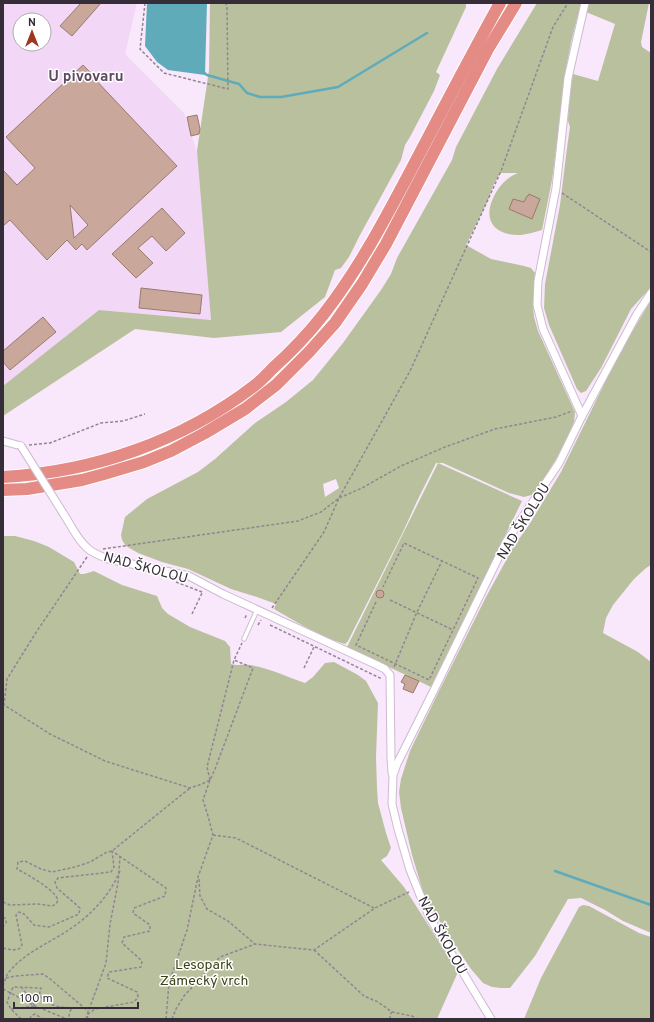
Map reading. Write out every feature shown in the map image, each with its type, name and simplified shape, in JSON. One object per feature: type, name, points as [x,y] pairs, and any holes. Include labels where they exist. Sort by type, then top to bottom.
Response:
[{"type":"highway","points":[[3,477],[21,476],[84,466],[120,456],[160,442],[199,422],[255,385],[296,347],[346,284],[375,238],[500,3]]},
{"type":"highway","points":[[3,490],[27,489],[65,483],[104,474],[144,462],[171,451],[205,433],[245,408],[276,385],[335,323],[362,284],[421,180],[488,49],[516,3]]},
{"type":"street","points":[[582,416],[543,329],[538,305],[538,281],[556,188],[568,78],[586,3]]},
{"type":"street","name":"NAD ŠKOLOU","points":[[392,775],[506,542],[559,463],[582,416],[637,314],[651,293]]},
{"type":"street","points":[[3,442],[21,446]]},
{"type":"street","name":"NAD ŠKOLOU","points":[[21,446],[79,538],[91,551],[108,559],[188,576],[258,610],[377,664],[385,669],[390,675],[392,804],[410,870],[430,918],[491,1019]]},
{"type":"lane","points":[[244,639],[258,610]]},
{"type":"path","points":[[145,3],[140,49],[164,73],[228,89],[226,3]]},
{"type":"path","points":[[268,614],[324,532],[338,498],[410,371],[501,171],[553,27],[568,3]]},
{"type":"path","points":[[556,188],[651,252]]},
{"type":"path","points":[[190,788],[105,761],[50,734],[4,706],[7,679],[65,587],[91,551],[298,521],[321,512],[338,498],[362,488],[401,466],[445,447],[495,429],[556,417],[579,409]]},
{"type":"path","points":[[21,446],[50,444],[101,423],[123,421],[145,414]]},
{"type":"path","points":[[376,602],[356,645],[429,680],[478,578],[404,543],[383,587]]},
{"type":"path","points":[[393,669],[417,612],[442,561]]},
{"type":"path","points":[[174,581],[202,592],[192,614]]},
{"type":"path","points":[[390,600],[453,630]]},
{"type":"path","points":[[245,618],[247,614],[261,620],[314,647],[385,680]]},
{"type":"path","points":[[258,625],[261,620]]},
{"type":"path","points":[[210,780],[207,767],[234,660],[244,639]]},
{"type":"path","points":[[304,668],[314,647]]},
{"type":"path","points":[[166,1019],[169,983],[187,930],[198,877],[212,836],[203,800],[253,668],[234,660]]},
{"type":"path","points":[[3,902],[10,905],[38,904],[52,906],[56,904],[58,900],[56,896],[34,879],[17,869],[18,862],[25,861],[41,869],[52,872],[90,862],[107,852],[112,851],[190,788],[210,780]]},
{"type":"path","points":[[212,836],[236,838],[375,908]]},
{"type":"path","points":[[87,1015],[96,1009],[134,1002],[138,997],[136,992],[107,978],[109,972],[140,967],[142,961],[122,943],[124,937],[150,931],[150,925],[133,913],[134,908],[165,896],[166,888],[112,851]]},
{"type":"path","points":[[3,948],[12,950],[19,949],[22,945],[16,915],[19,912],[24,914],[34,925],[49,927],[79,914],[80,908],[57,888],[55,882],[58,878],[111,872],[114,867],[112,851]]},
{"type":"path","points":[[87,1019],[88,1011],[106,963],[110,924],[120,871],[120,857]]},
{"type":"path","points":[[3,986],[8,972],[21,960],[37,948],[69,930],[94,910],[115,882],[120,871]]},
{"type":"path","points":[[198,877],[200,896],[207,909],[228,921],[255,944]]},
{"type":"path","points":[[314,950],[375,908],[409,892]]},
{"type":"path","points":[[3,917],[6,919],[6,923],[3,926]]},
{"type":"path","points":[[172,1019],[184,996],[220,957],[255,944],[314,950],[364,996],[378,1002],[392,1012],[412,1016],[417,1019]]},
{"type":"path","points":[[6,978],[43,974],[88,1011]]},
{"type":"path","points":[[3,989],[11,993],[35,1006],[67,1019],[71,1009],[67,1006],[61,1007],[45,1001],[39,996],[41,988],[12,987],[11,993],[8,1002],[11,1009],[21,1019]]},
{"type":"path","points":[[22,988],[35,1006]]},
{"type":"path","points":[[11,1009],[35,1006]]},
{"type":"path","points":[[390,1019],[392,1012]]},
{"type":"path","points":[[30,1019],[31,1016],[35,1014],[43,1019]]},
{"type":"shaded area","points":[[3,3],[137,3],[125,54],[184,113],[198,155],[211,320],[99,310],[3,386]]},
{"type":"green space","points":[[210,3],[466,3],[466,7],[436,72],[440,75],[434,91],[405,145],[401,160],[349,257],[341,268],[335,270],[325,297],[281,332],[214,338],[135,329],[3,416],[3,386],[99,310],[211,320],[197,151],[209,70]]},
{"type":"green space","points":[[537,3],[581,3],[565,74],[552,180],[542,230],[529,234],[512,235],[504,233],[493,225],[489,212],[494,196],[504,182],[518,173],[500,173],[466,245],[491,259],[531,268],[535,273],[533,306],[534,317],[538,331],[575,412],[574,422],[562,449],[535,494],[524,497],[509,493],[443,463],[436,463],[403,532],[348,641],[345,644],[318,633],[274,609],[276,604],[231,589],[188,569],[162,562],[138,553],[126,546],[122,540],[121,535],[125,517],[147,499],[198,472],[215,459],[255,423],[286,402],[313,380],[343,343],[391,274],[397,258],[452,160],[456,147],[497,69]],"holes":[[[336,479],[339,488],[325,497],[323,484]]]},
{"type":"green space","points":[[589,3],[649,3],[641,42],[642,47],[651,53],[651,287],[631,309],[601,368],[586,391],[581,393],[577,389],[549,325],[544,308],[545,284],[560,205],[570,127],[568,121],[569,98],[573,74],[598,81],[615,24],[586,12]]},
{"type":"green space","points":[[651,300],[651,565],[634,579],[613,605],[606,618],[603,633],[638,652],[651,662],[651,933],[623,921],[581,898],[568,899],[535,956],[510,988],[492,987],[483,983],[471,969],[424,895],[412,855],[401,808],[399,792],[401,779],[410,751],[486,597],[514,546],[529,525],[561,472],[619,354]]},
{"type":"green space","points":[[438,463],[522,501],[431,687],[347,647]]},
{"type":"green space","name":"Lesopark Zámecký vrch","points":[[3,536],[15,536],[49,547],[74,562],[80,574],[94,571],[122,585],[157,596],[162,608],[168,614],[190,627],[225,641],[230,647],[231,664],[257,666],[305,683],[313,677],[325,663],[334,662],[366,681],[378,703],[376,757],[378,803],[391,848],[387,856],[381,860],[404,887],[458,972],[437,1019],[3,1019]]},
{"type":"green space","points":[[583,905],[589,906],[639,933],[651,937],[651,1019],[524,1019],[541,978],[579,907]]},
{"type":"water","points":[[147,3],[207,3],[205,75],[168,70],[157,62],[145,46]]},
{"type":"building","points":[[81,3],[101,3],[72,36],[60,26]]},
{"type":"building","points":[[83,65],[177,166],[87,250],[82,244],[76,250],[67,240],[47,260],[10,220],[3,226],[3,170],[17,185],[35,168],[6,137]],"holes":[[[70,205],[88,225],[74,238]]]},
{"type":"building","points":[[197,115],[200,129],[199,134],[191,136],[187,117]]},
{"type":"building","points":[[529,194],[540,199],[532,219],[509,209],[513,199],[524,202]]},
{"type":"building","points":[[162,208],[185,233],[166,251],[152,236],[138,248],[153,263],[136,278],[112,254]]},
{"type":"building","points":[[141,288],[202,295],[200,314],[139,308]]},
{"type":"building","points":[[43,317],[56,332],[10,370],[3,362],[3,351]]},
{"type":"building","points":[[378,590],[382,590],[384,594],[382,598],[378,598],[376,596],[376,592]]},
{"type":"building","points":[[405,675],[419,681],[413,693],[403,689],[405,684],[401,682]]},
{"type":"waterway","points":[[202,71],[207,75],[239,84],[247,93],[260,97],[281,97],[338,87],[427,33]]},
{"type":"waterway","points":[[555,871],[651,905]]},
{"type":"district","name":"U pivovaru","points":[[86,76]]}]
